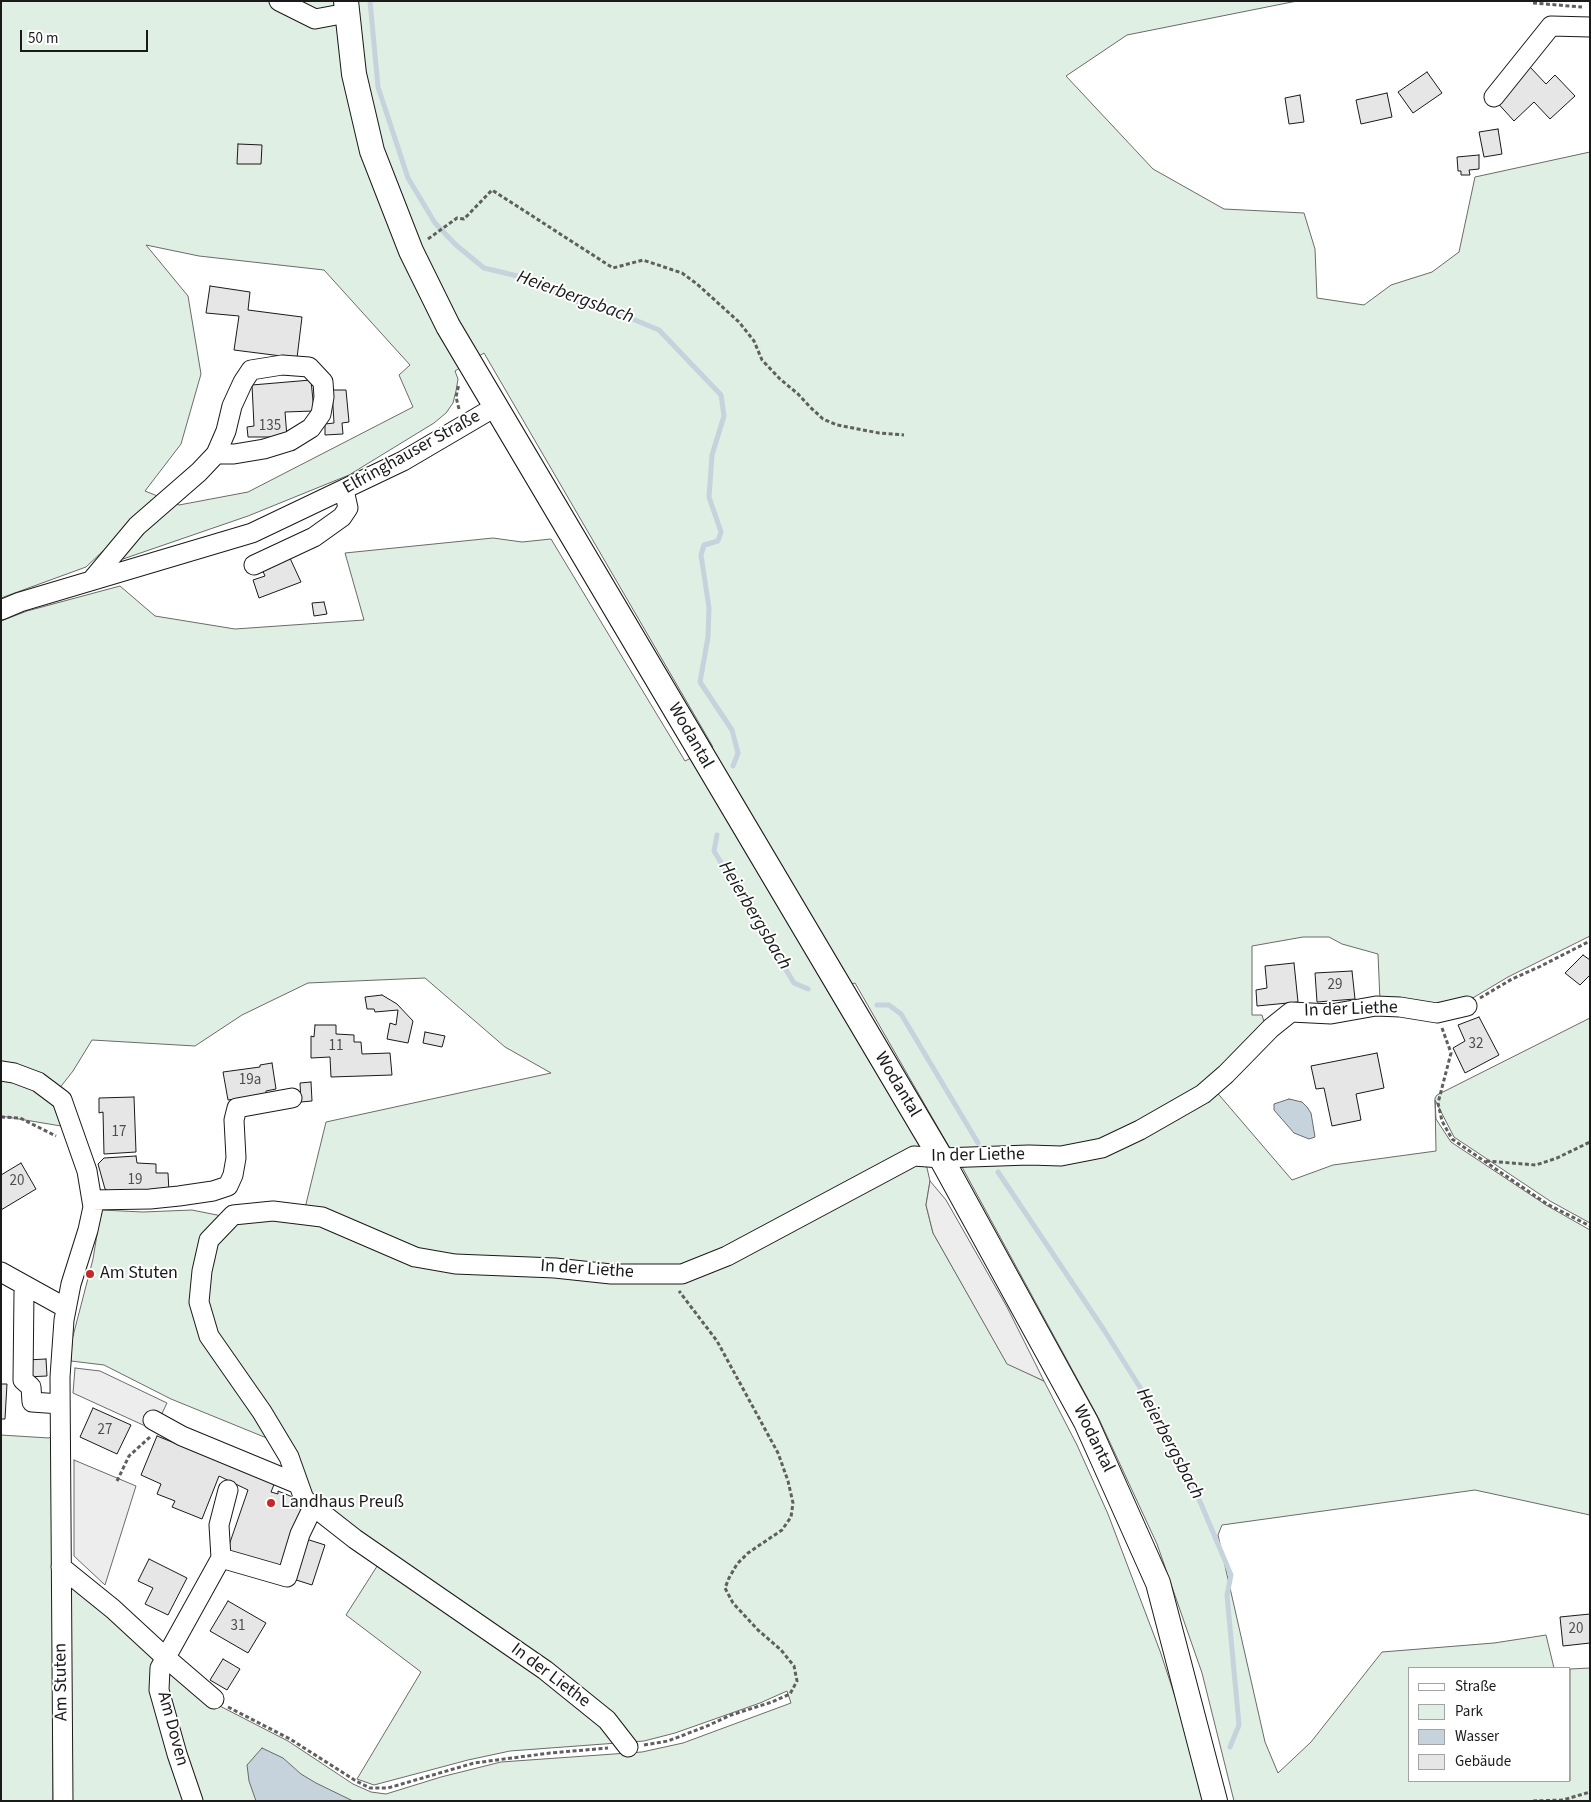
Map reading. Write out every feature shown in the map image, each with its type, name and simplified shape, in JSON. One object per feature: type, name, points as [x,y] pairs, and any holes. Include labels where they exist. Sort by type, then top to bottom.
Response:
[{"type":"main road","name":"Elfringhauser Straße","points":[[346,7],[354,74],[372,151],[411,252],[448,326],[494,407]]},
{"type":"main road","name":"Wodantal","points":[[494,407],[941,1158],[1086,1422],[1158,1583],[1215,1801]]},
{"type":"street","points":[[279,1],[315,19],[346,7]]},
{"type":"street","points":[[1494,97],[1551,26],[1590,27]]},
{"type":"street","points":[[92,581],[137,526],[199,472],[216,454],[226,431],[232,406],[251,370],[282,365],[310,367],[323,382],[324,397],[321,414],[311,428],[290,441],[264,449],[234,454],[216,454]]},
{"type":"street","name":"Elfringhauser Straße","points":[[1,610],[20,602],[252,533],[403,461],[494,407]]},
{"type":"street","points":[[254,565],[314,538],[342,517],[348,508],[344,490]]},
{"type":"street","name":"In der Liethe","points":[[628,1747],[607,1720],[545,1670],[355,1539],[304,1499],[289,1457],[262,1412],[209,1336],[199,1302],[202,1271],[209,1240],[234,1215],[274,1211],[322,1217],[415,1258],[455,1264],[555,1268],[611,1274],[682,1274],[727,1256],[914,1156],[941,1158],[1029,1155],[1061,1156],[1102,1148],[1140,1130],[1203,1094],[1291,1012],[1331,1014],[1376,1006],[1400,1007],[1437,1013],[1467,1006]]},
{"type":"street","name":"Am Stuten","points":[[1,1071],[14,1073],[38,1082],[62,1100],[87,1171],[93,1207],[88,1230],[71,1284],[63,1330],[60,1404],[63,1801]]},
{"type":"street","points":[[92,1200],[150,1199],[213,1191],[228,1186],[233,1175],[236,1158],[234,1120],[237,1108],[292,1098]]},
{"type":"street","points":[[1,1272],[66,1308]]},
{"type":"street","points":[[28,1287],[24,1292],[23,1380],[31,1387],[32,1402],[60,1404]]},
{"type":"street","points":[[158,1422],[193,1440],[298,1484]]},
{"type":"street","points":[[164,1657],[178,1638],[221,1558],[219,1525],[228,1490]]},
{"type":"street","points":[[221,1558],[287,1577],[300,1534],[313,1507]]},
{"type":"street","points":[[61,1567],[113,1609],[164,1657],[214,1699]]},
{"type":"street","name":"Am Doven","points":[[164,1657],[160,1668],[159,1690],[177,1754],[194,1801]]},
{"type":"path","points":[[1533,3],[1590,8]]},
{"type":"path","points":[[411,252],[457,218],[464,219],[492,190],[613,268],[643,260],[682,273],[739,322],[754,341],[762,360],[824,419],[845,426],[879,433],[904,435]]},
{"type":"path","points":[[1467,1006],[1512,979],[1590,941]]},
{"type":"path","points":[[1437,1013],[1451,1053],[1438,1103],[1442,1121],[1452,1139],[1547,1204],[1590,1226]]},
{"type":"path","points":[[1,1117],[20,1118],[56,1136],[74,1136]]},
{"type":"path","points":[[1483,1161],[1536,1165],[1557,1158],[1590,1142]]},
{"type":"path","points":[[214,1699],[290,1739],[356,1781],[370,1788],[388,1788],[474,1763],[668,1741],[731,1715],[759,1707],[790,1694],[797,1681],[794,1666],[781,1650],[758,1630],[733,1603],[725,1588],[737,1564],[748,1553],[782,1530],[791,1517],[793,1503],[788,1481],[778,1453],[717,1341],[666,1274]]},
{"type":"path","points":[[117,1481],[129,1456],[158,1422]]},
{"type":"path","points":[[1533,1801],[1565,1800],[1590,1792]]},
{"type":"green space","points":[[1,1],[1297,1],[1127,35],[1066,76],[1153,169],[1224,209],[1304,213],[1315,249],[1317,298],[1364,305],[1391,285],[1432,272],[1459,252],[1475,177],[1590,152],[1590,936],[1508,977],[1466,1002],[1437,1009],[1380,1001],[1378,954],[1342,944],[1329,937],[1303,937],[1252,946],[1252,1015],[1262,1015],[1265,1025],[1187,1099],[1098,1144],[1064,1153],[952,1152],[855,983],[827,990],[923,1150],[737,1245],[680,1269],[415,1254],[305,1208],[326,1122],[551,1073],[505,1047],[425,978],[308,983],[242,1015],[195,1046],[92,1040],[73,1071],[51,1099],[61,1126],[1,1116],[1,621],[27,611],[120,586],[155,616],[235,629],[364,620],[345,553],[493,538],[522,542],[551,539],[685,761],[713,747],[484,353],[455,371],[458,379],[456,391],[453,403],[446,413],[434,423],[349,475],[248,516],[123,559],[121,552],[171,502],[179,505],[248,492],[413,407],[399,375],[410,365],[324,270],[199,256],[146,245],[188,296],[201,374],[181,444],[145,491],[160,497],[86,567],[1,598]]},
{"type":"green space","points":[[1590,1018],[1590,1223],[1550,1201],[1454,1137],[1435,1100],[1437,1095]]},
{"type":"green space","points":[[1214,1089],[1292,1180],[1333,1165],[1436,1151],[1435,1101],[1436,1119],[1451,1142],[1546,1205],[1590,1230],[1590,1515],[1475,1490],[1222,1525],[1218,1535],[1265,1742],[1278,1773],[1311,1742],[1382,1652],[1494,1643],[1546,1635],[1554,1667],[1408,1667],[1408,1782],[1571,1782],[1571,1669],[1590,1668],[1590,1801],[1234,1801],[1202,1673],[1157,1544],[1099,1419],[962,1167],[1005,1160],[1064,1160]]},
{"type":"green space","points":[[922,1160],[927,1168],[930,1181],[926,1205],[933,1233],[1007,1363],[1044,1381],[1077,1445],[1108,1514],[1160,1651],[1187,1733],[1204,1801],[197,1801],[164,1688],[165,1667],[212,1702],[288,1741],[353,1784],[371,1792],[386,1794],[441,1777],[501,1762],[642,1752],[683,1743],[791,1703],[787,1691],[760,1703],[675,1733],[644,1741],[510,1751],[374,1785],[357,1779],[421,1672],[346,1615],[381,1560],[307,1496],[231,1362],[203,1304],[215,1242],[240,1218],[317,1220],[381,1249],[657,1279]]},
{"type":"green space","points":[[101,1210],[143,1212],[192,1210],[227,1217],[194,1300],[274,1441],[171,1399],[104,1365],[71,1361],[72,1340],[93,1259]]},
{"type":"green space","points":[[53,1434],[53,1801],[1,1801],[1,1435],[49,1438]]},
{"type":"green space","points":[[74,1585],[158,1655],[190,1801],[70,1801],[70,1588]]},
{"type":"shaded area","points":[[930,1181],[946,1200],[1007,1307],[1044,1381],[1007,1364],[933,1233],[926,1205]]},
{"type":"shaded area","points":[[75,1368],[100,1371],[167,1403],[154,1430],[73,1393]]},
{"type":"shaded area","points":[[74,1460],[136,1486],[105,1585],[74,1556]]},
{"type":"water","points":[[1289,1099],[1302,1102],[1307,1107],[1311,1113],[1315,1137],[1309,1139],[1294,1133],[1274,1110],[1274,1104]]},
{"type":"water","points":[[262,1748],[283,1758],[301,1774],[316,1783],[353,1801],[256,1801],[249,1781],[247,1765]]},
{"type":"building","points":[[1530,67],[1546,84],[1555,75],[1575,96],[1550,119],[1534,102],[1514,121],[1494,99]]},
{"type":"building","points":[[1427,72],[1442,93],[1413,113],[1398,92]]},
{"type":"building","points":[[1387,93],[1392,117],[1361,124],[1356,100]]},
{"type":"building","points":[[1300,95],[1304,122],[1289,124],[1285,98]]},
{"type":"building","points":[[1498,129],[1502,154],[1484,157],[1479,132]]},
{"type":"building","points":[[238,144],[262,145],[261,164],[237,164]]},
{"type":"building","points":[[1479,155],[1479,169],[1469,170],[1470,175],[1461,175],[1461,171],[1458,171],[1457,157]]},
{"type":"building","points":[[210,286],[250,292],[248,310],[302,317],[297,358],[234,350],[239,316],[206,313]]},
{"type":"building","points":[[311,380],[314,411],[285,412],[287,437],[248,437],[247,427],[254,426],[252,385]]},
{"type":"building","points":[[332,390],[346,390],[349,422],[342,423],[343,434],[325,435],[325,424],[334,423]]},
{"type":"building","points":[[289,556],[301,582],[259,598],[253,580],[265,576],[261,567]]},
{"type":"building","points":[[324,602],[327,614],[314,616],[312,603]]},
{"type":"building","points":[[1583,955],[1590,960],[1590,975],[1580,985],[1565,973]]},
{"type":"building","points":[[1294,963],[1298,1002],[1257,1006],[1256,990],[1267,988],[1265,966]]},
{"type":"building","points":[[1352,971],[1355,999],[1317,1002],[1315,973]]},
{"type":"building","points":[[382,995],[397,1004],[413,1021],[408,1043],[387,1039],[390,1023],[396,1025],[398,1010],[375,1012],[374,1009],[367,1009],[365,997]]},
{"type":"building","points":[[1479,1017],[1499,1055],[1465,1073],[1453,1048],[1465,1041],[1458,1025]]},
{"type":"building","points":[[315,1025],[336,1025],[336,1034],[354,1035],[354,1042],[361,1042],[362,1054],[390,1053],[392,1075],[331,1077],[330,1057],[311,1058],[311,1036],[314,1037]]},
{"type":"building","points":[[425,1032],[445,1036],[442,1047],[423,1043]]},
{"type":"building","points":[[1377,1053],[1384,1088],[1356,1094],[1361,1120],[1332,1126],[1324,1088],[1316,1089],[1311,1066]]},
{"type":"building","points":[[272,1063],[276,1089],[266,1091],[266,1094],[228,1100],[223,1072],[260,1067],[260,1065]]},
{"type":"building","points":[[311,1082],[312,1101],[301,1102],[300,1083]]},
{"type":"building","points":[[134,1097],[136,1152],[104,1154],[103,1112],[99,1113],[99,1098]]},
{"type":"building","points":[[136,1156],[137,1163],[156,1164],[156,1173],[168,1173],[169,1192],[110,1192],[105,1189],[98,1164],[104,1158]]},
{"type":"building","points":[[21,1163],[36,1189],[1,1210],[1,1175]]},
{"type":"building","points":[[46,1359],[47,1376],[26,1377],[26,1360]]},
{"type":"building","points":[[1,1384],[7,1384],[5,1419],[1,1419]]},
{"type":"building","points":[[93,1408],[131,1425],[117,1454],[80,1437]]},
{"type":"building","name":"Landhaus Preuß","points":[[157,1436],[177,1444],[179,1440],[275,1482],[271,1492],[278,1494],[278,1491],[295,1498],[293,1501],[305,1505],[282,1570],[226,1554],[248,1490],[219,1476],[202,1519],[172,1507],[175,1501],[157,1494],[161,1484],[141,1475]]},
{"type":"building","points":[[303,1538],[325,1545],[312,1585],[290,1578]]},
{"type":"building","points":[[149,1559],[187,1578],[168,1615],[145,1604],[153,1588],[138,1581]]},
{"type":"building","points":[[228,1601],[266,1623],[248,1653],[210,1631]]},
{"type":"building","points":[[1590,1614],[1590,1643],[1563,1646],[1560,1617]]},
{"type":"building","points":[[223,1659],[240,1669],[227,1690],[210,1680]]},
{"type":"waterway","name":"Heierbergsbach","points":[[370,1],[378,87],[408,178],[435,223],[456,245],[484,268],[526,278],[579,303],[611,310],[659,330],[721,395],[724,416],[712,455],[709,497],[721,532],[718,541],[704,545],[701,555],[709,608],[708,637],[700,682],[732,730],[738,753],[733,766]]},
{"type":"waterway","name":"Heierbergsbach","points":[[717,835],[714,851],[794,983],[808,989]]},
{"type":"waterway","name":"Heierbergsbach","points":[[877,1005],[889,1005],[901,1014],[978,1143]]},
{"type":"waterway","name":"Heierbergsbach","points":[[998,1172],[1104,1330],[1146,1397],[1188,1473],[1231,1575],[1227,1595],[1239,1725],[1230,1747]]},
{"type":"place","name":"Am Stuten","points":[[90,1274]]},
{"type":"place","name":"Landhaus Preuß","points":[[271,1503]]}]
